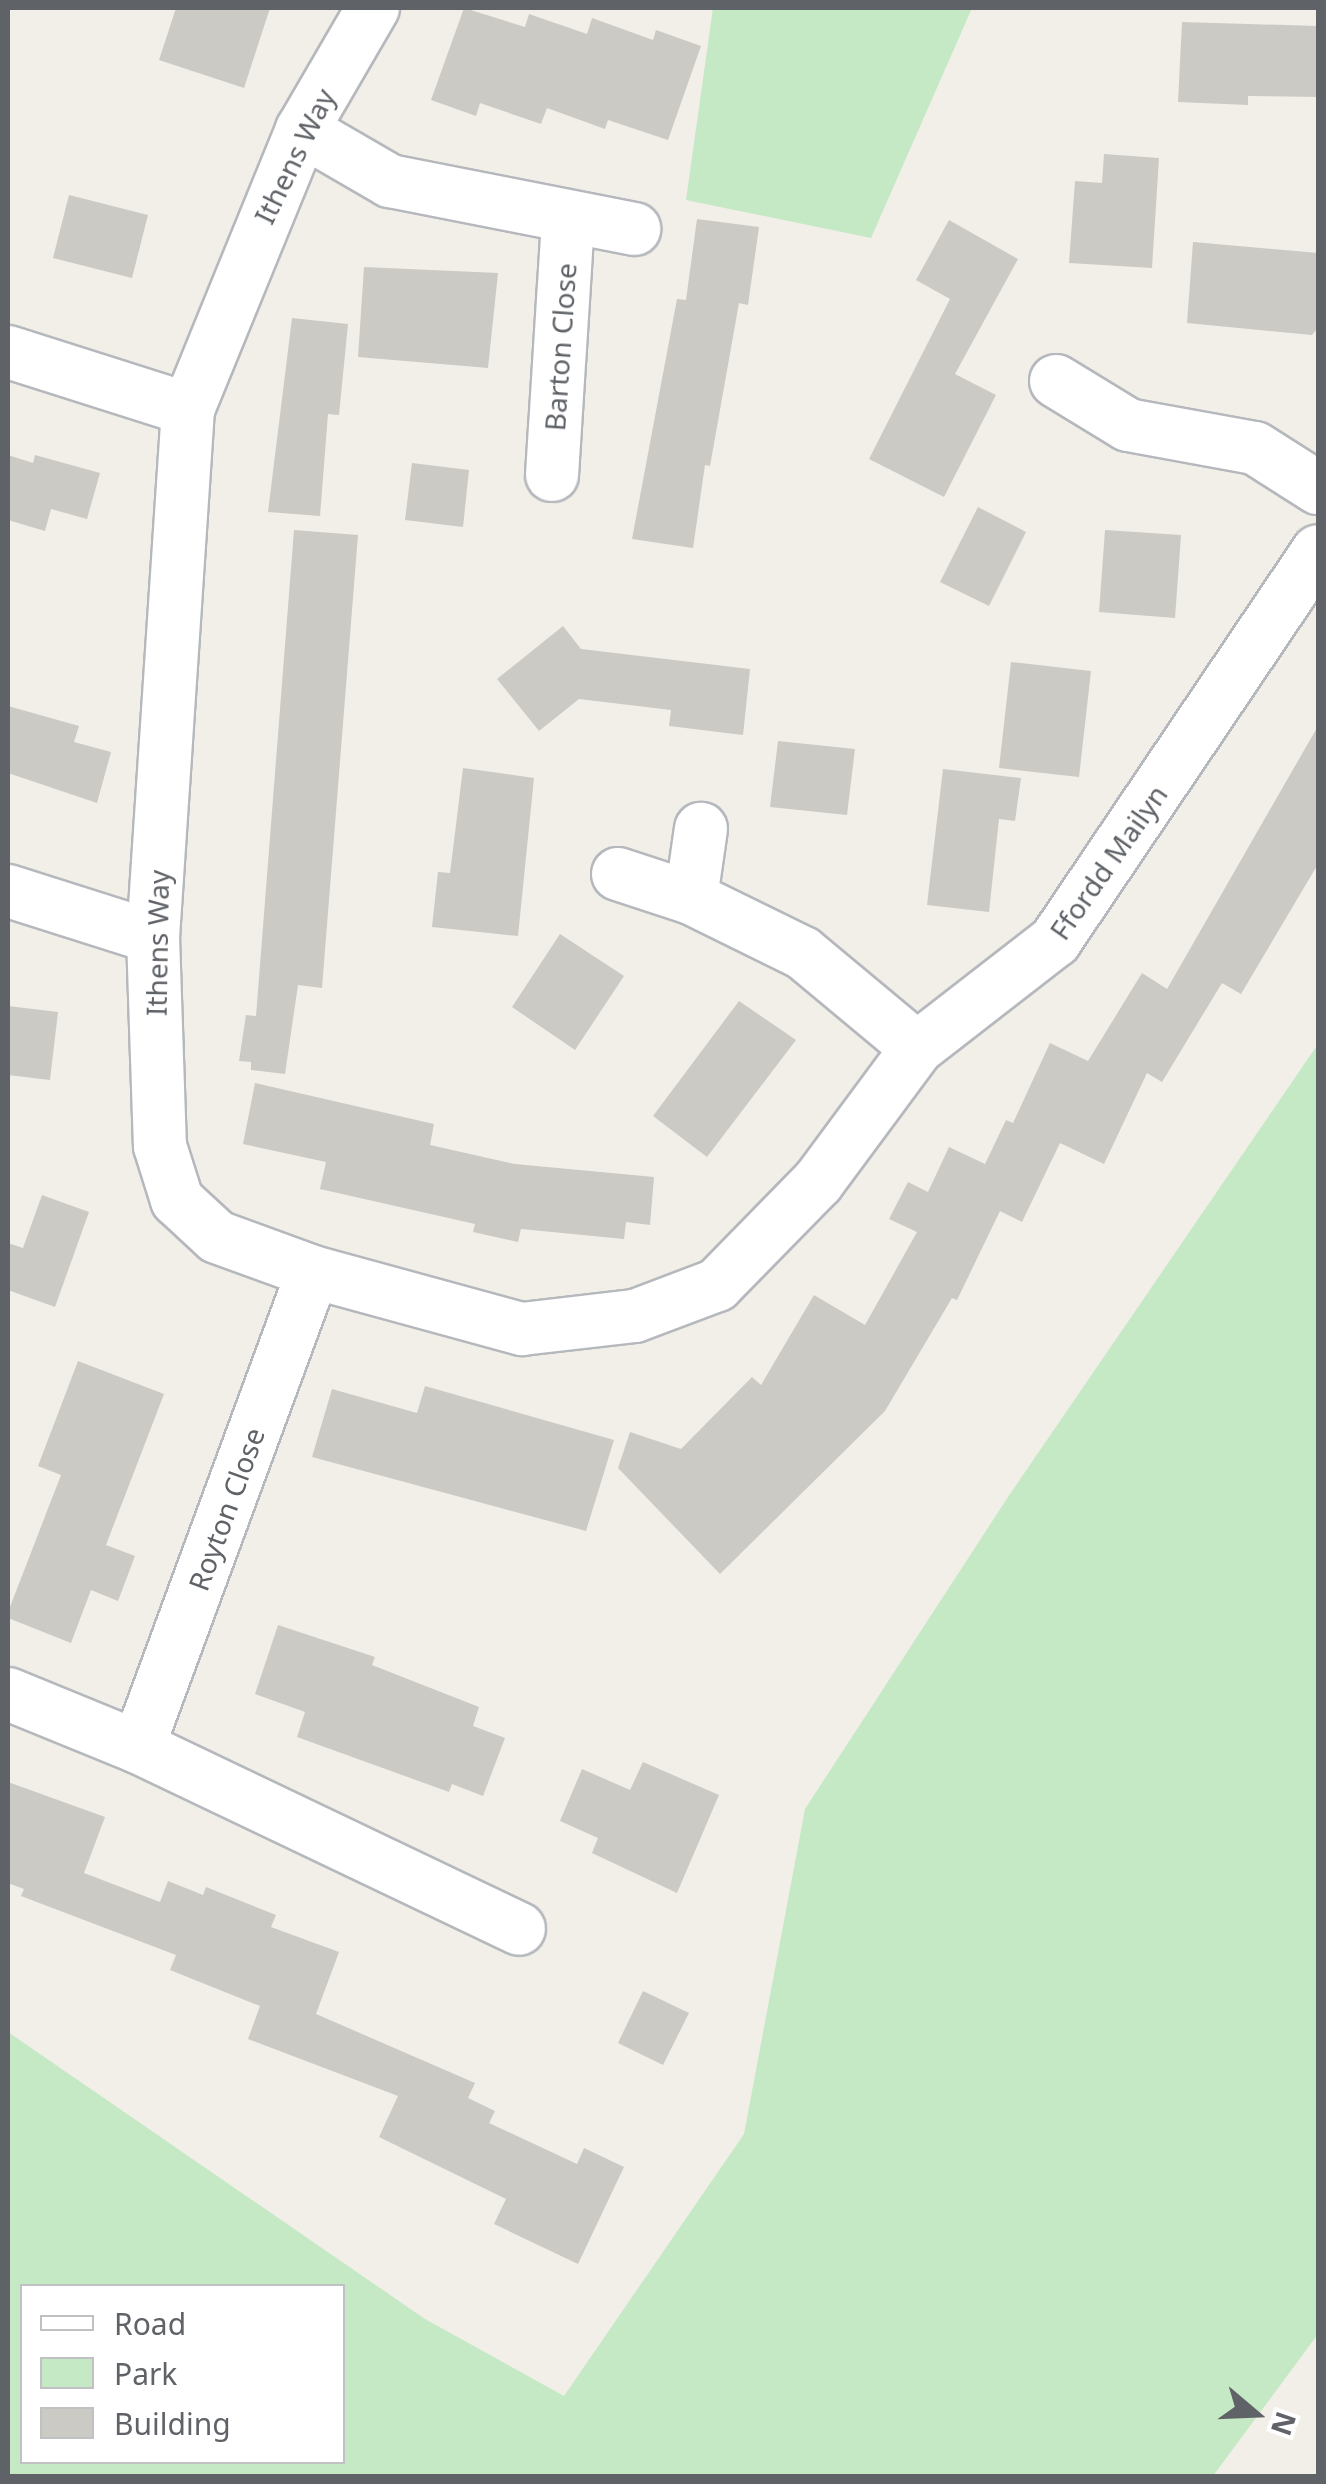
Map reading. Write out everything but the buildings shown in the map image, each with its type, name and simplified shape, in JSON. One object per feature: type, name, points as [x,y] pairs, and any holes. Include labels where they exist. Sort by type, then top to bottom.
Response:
[{"type":"street","name":"Ithens Way","points":[[373,8],[302,130],[188,409],[153,937],[160,1146],[177,1200],[218,1237],[313,1272],[522,1329],[635,1316],[717,1285],[818,1182]]},
{"type":"street","points":[[302,130],[390,181],[634,230]]},
{"type":"street","name":"Barton Close","points":[[552,475],[568,218]]},
{"type":"street","points":[[8,352],[188,409]]},
{"type":"street","points":[[1056,381],[1128,425],[1254,448],[1318,488]]},
{"type":"street","name":"Ffordd Mailyn","points":[[818,1182],[917,1048],[1055,941],[1318,551]]},
{"type":"street","points":[[691,898],[702,829]]},
{"type":"street","points":[[618,874],[691,898],[803,953],[917,1048]]},
{"type":"street","points":[[8,891],[153,937]]},
{"type":"street","name":"Royton Close","points":[[138,1746],[313,1272]]},
{"type":"street","points":[[8,1694],[138,1746],[520,1928]]},
{"type":"green space","points":[[713,8],[972,8],[871,238],[686,200]]},
{"type":"green space","points":[[1318,1044],[1318,2334],[1213,2476],[8,2476],[8,2032],[425,2319],[564,2396],[744,2134],[805,1809],[1008,1497]]}]
